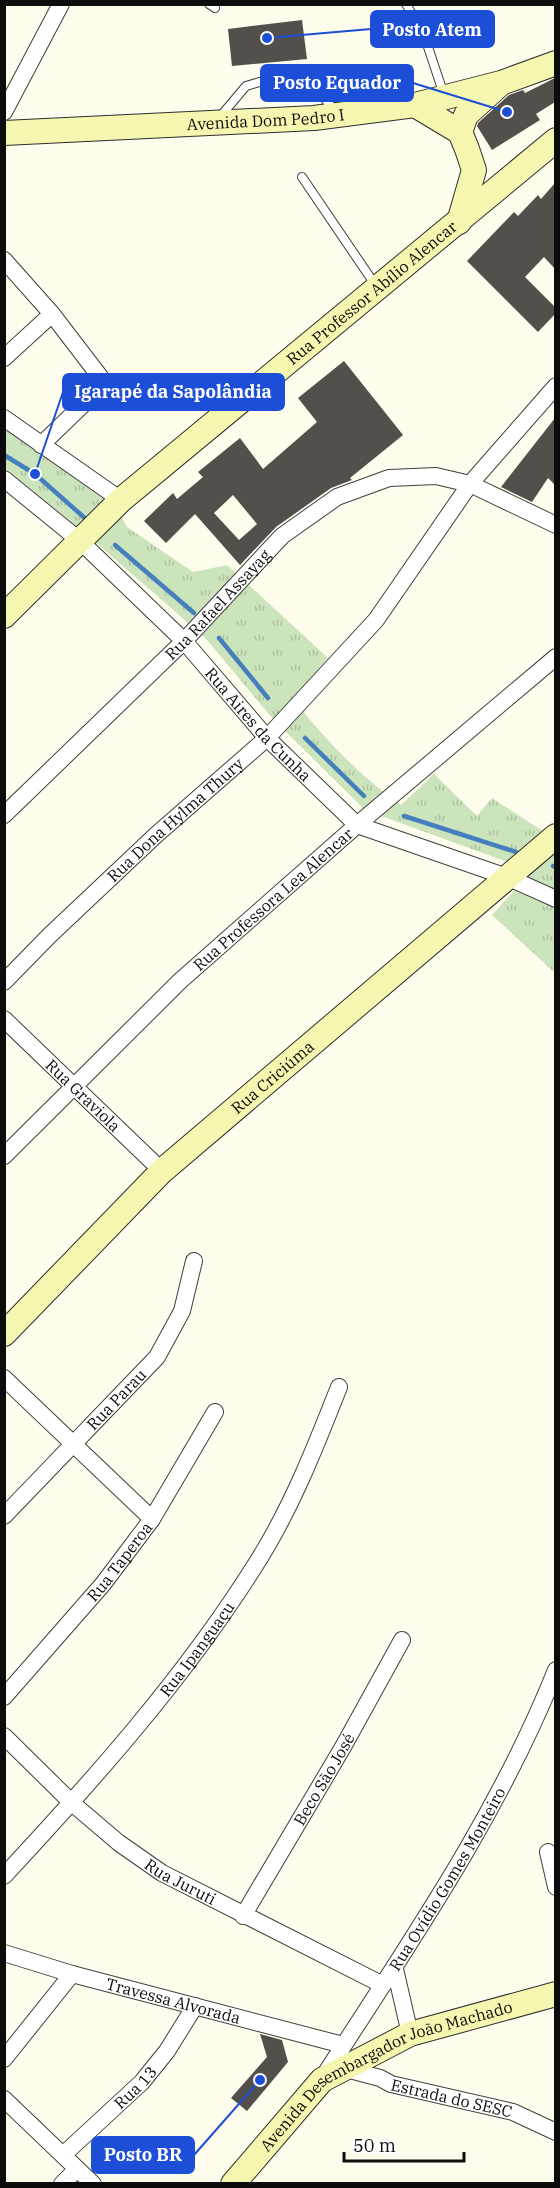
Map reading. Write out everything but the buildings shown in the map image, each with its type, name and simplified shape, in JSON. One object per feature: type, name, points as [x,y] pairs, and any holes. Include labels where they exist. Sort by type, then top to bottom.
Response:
[{"type":"street","points":[[4,112],[61,4]]},
{"type":"street","name":"Avenida Dom Pedro I","points":[[4,133],[338,115],[415,105],[501,83],[555,63]]},
{"type":"street","points":[[460,132],[466,115],[501,83]]},
{"type":"street","points":[[415,105],[460,132],[474,170],[459,222]]},
{"type":"street","name":"Rua Professor Abílio Alencar","points":[[4,616],[120,500],[510,180],[555,140]]},
{"type":"street","points":[[474,170],[510,180]]},
{"type":"street","points":[[4,260],[52,314],[101,378],[97,391],[41,445]]},
{"type":"street","points":[[4,358],[52,314]]},
{"type":"street","name":"Rua Dona Hylma Thury","points":[[4,982],[50,935],[156,835],[267,738],[376,620],[470,484],[555,386]]},
{"type":"street","points":[[4,418],[120,500]]},
{"type":"street","name":"Rua Rafael Assayag","points":[[4,815],[184,641],[282,536],[337,497],[389,478],[436,476],[470,484],[555,525]]},
{"type":"street","name":"Rua Aires da Cunha","points":[[4,479],[79,540],[184,641],[267,738],[357,825],[507,877],[555,899]]},
{"type":"street","name":"Rua Professora Lea Alencar","points":[[4,1156],[72,1085],[180,981],[357,825],[555,657]]},
{"type":"street","name":"Rua Criciúma","points":[[4,1334],[162,1171],[555,836]]},
{"type":"street","name":"Rua Graviola","points":[[4,1019],[162,1171]]},
{"type":"street","name":"Rua Parau","points":[[4,1516],[157,1358],[182,1311],[194,1261]]},
{"type":"street","points":[[4,1378],[152,1519]]},
{"type":"street","name":"Rua Ipanguaçu","points":[[4,1876],[72,1803],[173,1682],[256,1564],[303,1477],[339,1387]]},
{"type":"street","name":"Rua Taperoa","points":[[4,1697],[103,1584],[152,1519],[215,1412]]},
{"type":"street","name":"Beco São José","points":[[243,1916],[343,1747],[402,1640]]},
{"type":"street","name":"Rua Ovídio Gomes Monteiro","points":[[345,2057],[383,1985],[497,1798],[534,1723],[555,1670]]},
{"type":"street","name":"Rua Juruti","points":[[4,1736],[72,1803],[119,1843],[162,1873],[383,1985]]},
{"type":"street","points":[[548,1852],[555,1887]]},
{"type":"street","name":"Travessa Alvorada","points":[[4,1953],[72,1974],[195,2006],[345,2057]]},
{"type":"street","points":[[394,1969],[410,2034]]},
{"type":"street","points":[[4,2059],[72,1974]]},
{"type":"street","name":"Avenida Desembargador João Machado","points":[[232,2184],[321,2080],[345,2057],[377,2049],[410,2034],[555,1994]]},
{"type":"street","name":"Rua 13","points":[[63,2155],[142,2082],[167,2051],[195,2006]]},
{"type":"street","name":"Estrada do SESC","points":[[377,2049],[380,2078]]},
{"type":"street","name":"Estrada do SESC","points":[[345,2057],[391,2084],[513,2112],[555,2132]]},
{"type":"street","points":[[4,2099],[93,2184]]},
{"type":"street","points":[[62,2184],[77,2169]]},
{"type":"lane","points":[[406,4],[423,32],[444,98]]},
{"type":"lane","points":[[217,121],[246,86],[263,81],[293,78],[312,83],[338,115]]},
{"type":"lane","points":[[302,177],[378,289]]},
{"type":"green space","points":[[4,422],[112,498],[127,527],[193,572],[227,565],[328,658],[293,698],[343,756],[372,783],[401,805],[434,774],[477,816],[492,798],[555,839],[555,973],[492,915],[514,891],[510,863],[365,810],[273,719],[207,640],[85,533],[5,468]]},
{"type":"waterway","points":[[4,455],[35,474],[87,520]]},
{"type":"waterway","points":[[115,545],[194,613]]},
{"type":"waterway","points":[[219,638],[268,698]]},
{"type":"waterway","points":[[305,738],[364,796]]},
{"type":"waterway","points":[[404,816],[516,852]]},
{"type":"place","name":"Posto Atem","points":[[267,38]]},
{"type":"place","name":"Posto Equador","points":[[507,112]]},
{"type":"place","name":"Igarapé da Sapolândia","points":[[35,474]]},
{"type":"place","name":"Posto BR","points":[[260,2080]]}]
